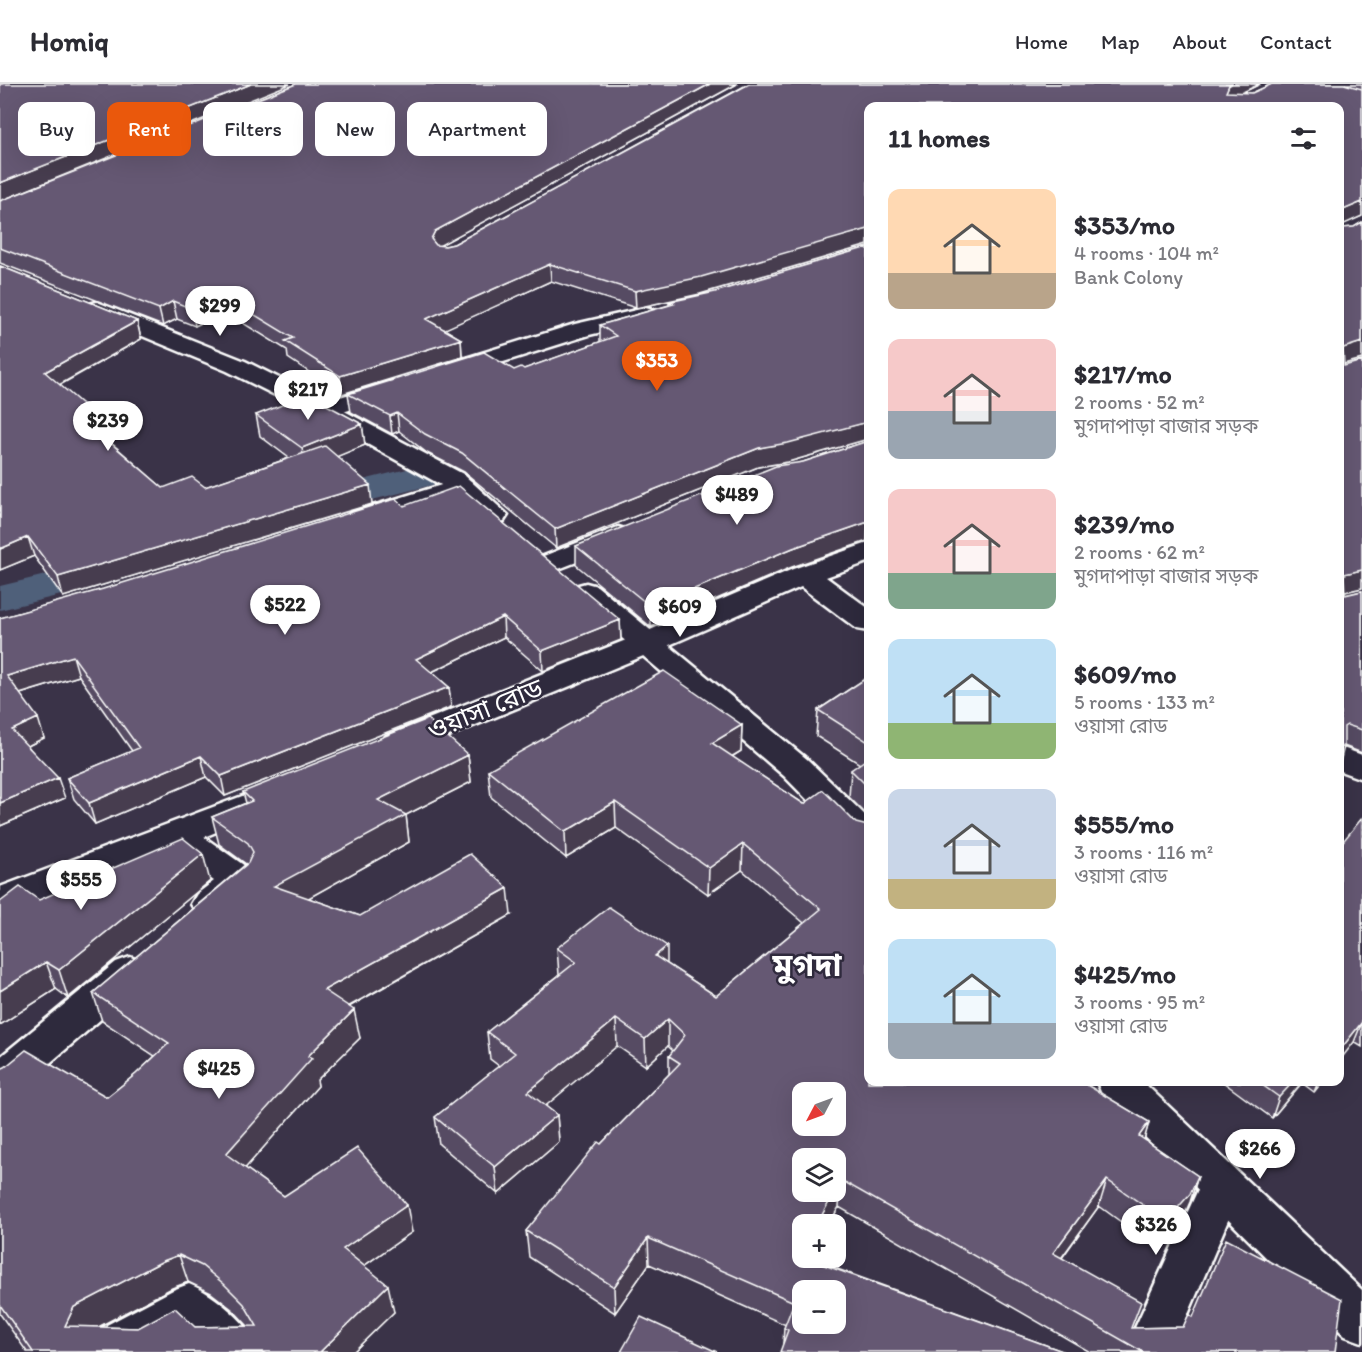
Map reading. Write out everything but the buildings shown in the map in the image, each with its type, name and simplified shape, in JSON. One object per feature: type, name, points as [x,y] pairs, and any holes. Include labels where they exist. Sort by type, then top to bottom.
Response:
[{"type":"street","points":[[74,299],[236,366],[324,410],[457,484],[796,768],[864,835]]},
{"type":"street","points":[[324,410],[583,329],[672,309]]},
{"type":"street","points":[[336,526],[457,484]]},
{"type":"street","points":[[533,548],[638,527]]},
{"type":"street","name":"ওয়াসা রোড","points":[[374,755],[647,643],[804,575],[864,553]]},
{"type":"street","points":[[804,575],[864,619]]},
{"type":"street","points":[[1344,760],[1362,768]]},
{"type":"street","points":[[0,902],[286,790]]},
{"type":"street","points":[[0,1081],[239,880],[176,835]]},
{"type":"street","points":[[1121,1086],[1362,1321]]},
{"type":"street","points":[[1148,1352],[1221,1185]]},
{"type":"street","points":[[103,1352],[189,1305],[239,1352]]},
{"type":"waterway","points":[[312,504],[515,453]]},
{"type":"waterway","points":[[0,598],[112,571]]},
{"type":"district","name":"মুগদা","points":[[807,965]]}]
